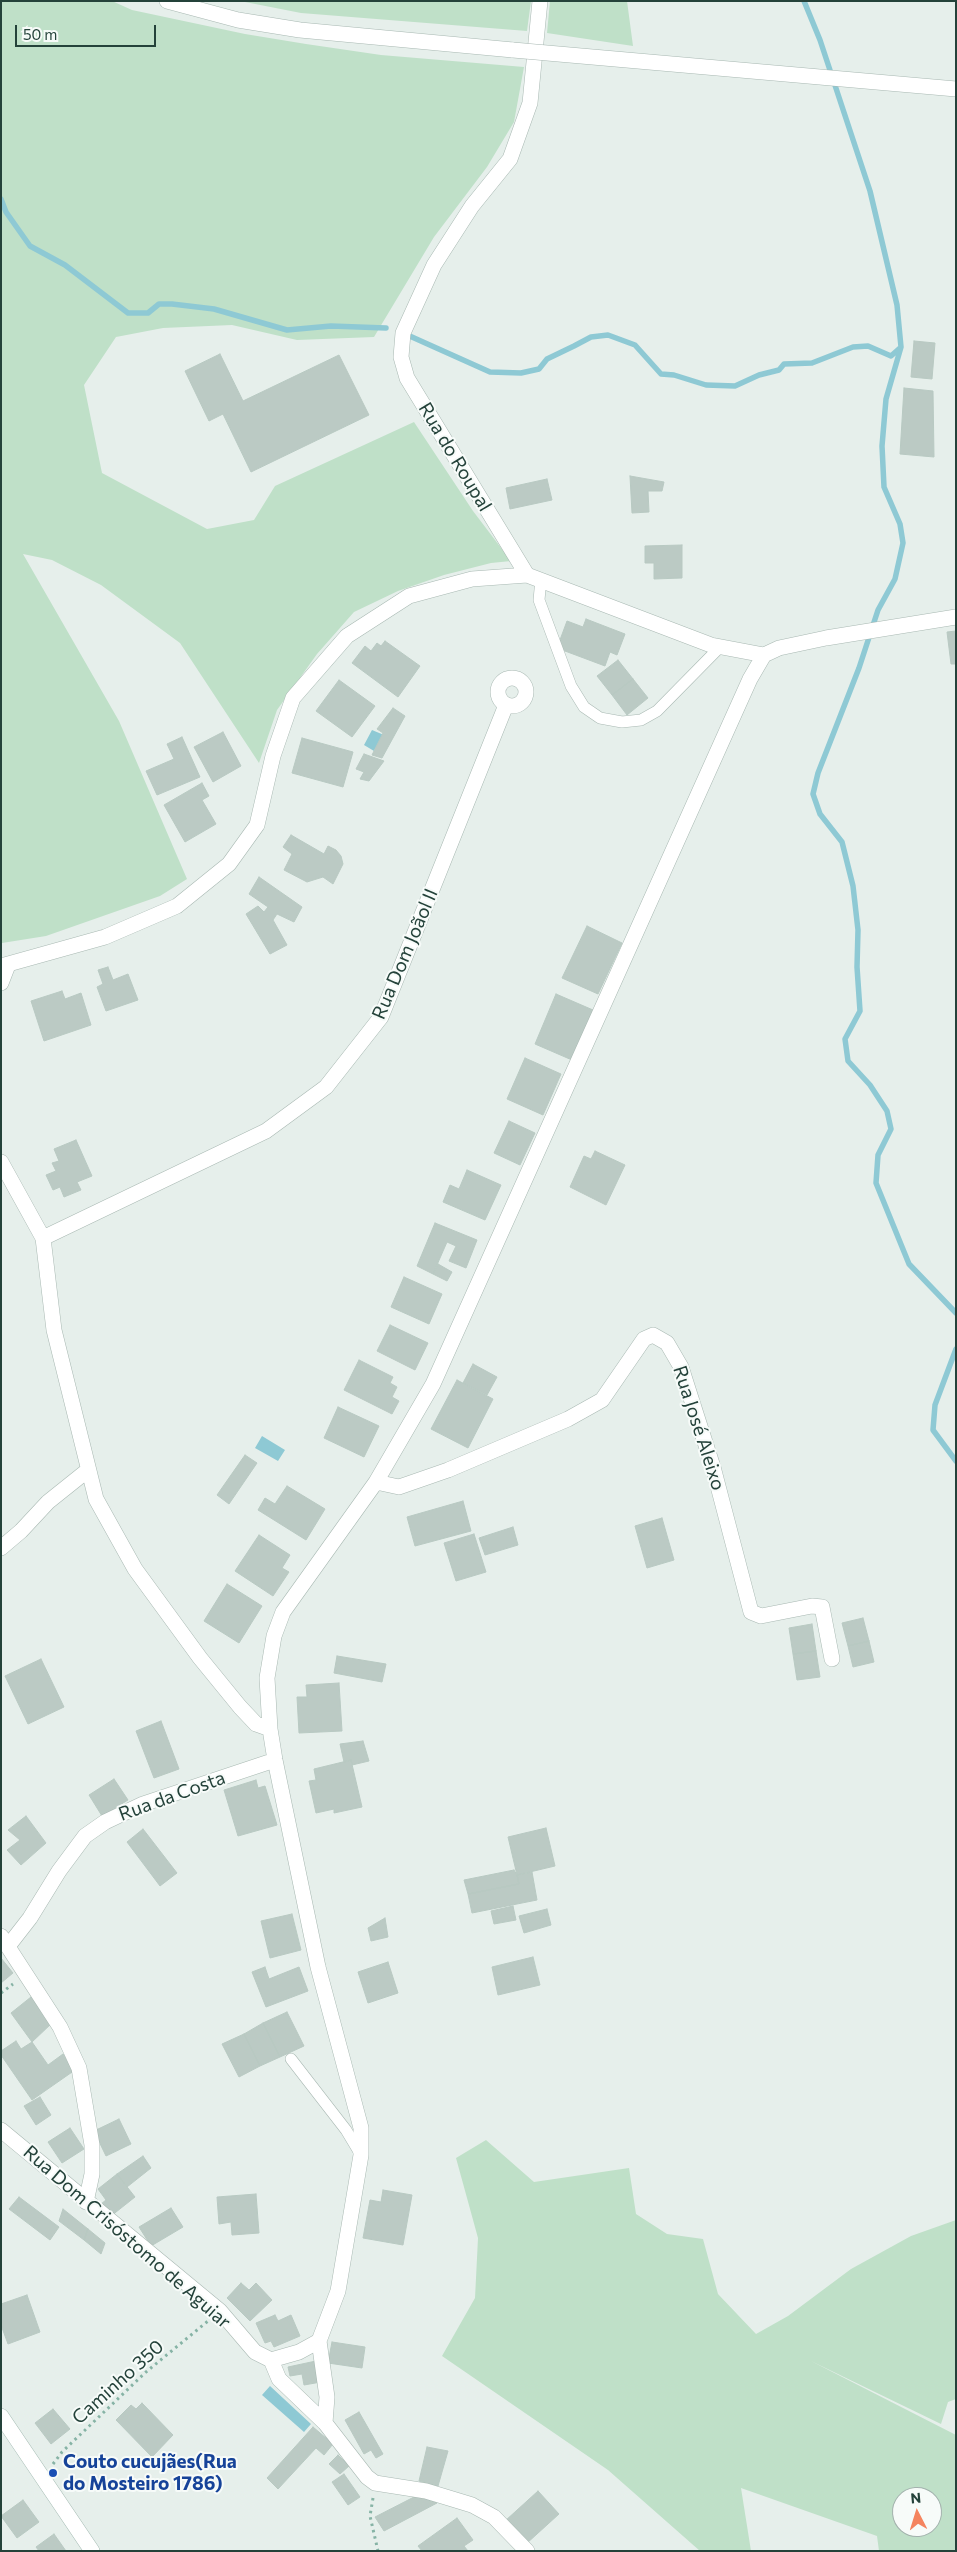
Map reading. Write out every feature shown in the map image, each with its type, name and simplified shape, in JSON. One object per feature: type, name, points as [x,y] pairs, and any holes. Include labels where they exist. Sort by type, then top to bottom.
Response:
[{"type":"street","points":[[167,1],[238,20],[300,30],[956,89]]},
{"type":"street","name":"Rua do Roupal","points":[[534,577],[407,378],[402,357],[404,334],[434,265],[472,206],[510,159],[530,103],[540,1]]},
{"type":"street","points":[[1,983],[5,965],[105,937],[177,906],[229,864],[257,824],[273,756],[293,698],[347,636],[409,596],[472,579],[534,577],[637,618],[720,647],[764,655],[779,648],[838,636],[956,617]]},
{"type":"street","points":[[326,2424],[327,2398],[319,2341],[338,2291],[361,2155],[361,2128],[318,1967],[275,1760],[270,1729],[267,1678],[274,1636],[283,1612],[376,1482],[433,1384],[746,688],[764,655]]},
{"type":"street","name":"Rua Dom Joãol II","points":[[43,1238],[266,1131],[326,1087],[381,1017],[506,705]]},
{"type":"street","points":[[1,1162],[43,1238],[54,1330],[96,1499],[135,1569],[240,1707],[256,1724],[270,1729]]},
{"type":"street","name":"Rua José Aleixo","points":[[376,1482],[399,1487],[448,1470],[568,1419],[602,1400],[644,1339],[653,1335],[667,1343],[681,1367],[713,1467],[751,1612],[761,1616],[812,1606],[822,1608],[832,1658]]},
{"type":"street","points":[[1,1548],[21,1531],[48,1502],[88,1470]]},
{"type":"street","name":"Rua da Costa","points":[[5,1941],[30,1918],[59,1871],[85,1836],[105,1822],[143,1804],[275,1760]]},
{"type":"street","points":[[5,1941],[60,2027],[79,2068],[92,2145],[92,2174],[86,2202]]},
{"type":"street","name":"Rua Dom Crisóstomo de Aguiar","points":[[1,2130],[220,2311],[255,2352],[271,2360]]},
{"type":"street","points":[[319,2341],[299,2352],[271,2360],[279,2379],[326,2424],[367,2477],[375,2483],[426,2491],[472,2505],[494,2517],[527,2551]]},
{"type":"street","points":[[1,2416],[92,2551]]},
{"type":"lane","points":[[534,577],[538,600],[571,686],[584,707],[600,718],[622,722],[641,720],[656,711],[720,647]]},
{"type":"lane","points":[[291,2059],[346,2130],[361,2155]]},
{"type":"path","name":"Caminho 350","points":[[41,2478],[62,2452],[146,2372],[220,2311]]},
{"type":"path","points":[[375,2483],[370,2516],[378,2551]]},
{"type":"green space","points":[[1,1],[112,1],[132,10],[245,34],[306,44],[381,55],[524,67],[514,122],[487,167],[434,237],[374,337],[297,340],[232,325],[163,328],[116,337],[84,385],[102,473],[207,529],[254,520],[275,486],[414,422],[473,511],[511,561],[491,563],[444,575],[398,591],[354,612],[317,654],[277,710],[259,763],[180,643],[101,585],[52,560],[23,554],[119,721],[187,879],[160,896],[46,936],[2,943]]},
{"type":"green space","points":[[240,1],[531,1],[527,31],[301,13]]},
{"type":"green space","points":[[550,1],[627,1],[633,46],[547,33]]},
{"type":"green space","points":[[486,2140],[534,2182],[629,2168],[636,2214],[667,2234],[703,2239],[718,2294],[756,2334],[788,2316],[851,2269],[911,2236],[956,2220],[956,2399],[948,2402],[941,2424],[811,2361],[956,2435],[956,2551],[879,2551],[877,2536],[741,2488],[751,2551],[700,2551],[608,2470],[442,2356],[475,2298],[478,2238],[456,2158]]},
{"type":"water","points":[[372,730],[384,735],[374,751],[364,745]]},
{"type":"water","points":[[262,1436],[285,1450],[278,1461],[255,1448]]},
{"type":"water","points":[[270,2386],[311,2424],[304,2432],[262,2395]]},
{"type":"building","points":[[914,341],[935,343],[932,379],[911,377]]},
{"type":"building","points":[[220,354],[243,401],[339,355],[369,415],[251,472],[223,414],[209,421],[185,371]]},
{"type":"building","points":[[904,388],[933,391],[934,457],[900,454]]},
{"type":"building","points":[[630,476],[664,482],[662,491],[648,491],[649,512],[632,513]]},
{"type":"building","points":[[547,479],[552,500],[510,509],[506,488]]},
{"type":"building","points":[[682,545],[682,578],[654,579],[654,563],[645,563],[645,546]]},
{"type":"building","points":[[586,619],[625,634],[617,655],[610,652],[605,666],[557,648],[567,621],[583,627]]},
{"type":"building","points":[[956,631],[956,664],[951,664],[947,632]]},
{"type":"building","points":[[385,641],[420,666],[398,697],[352,663],[365,646],[371,651],[377,643],[381,646]]},
{"type":"building","points":[[618,660],[633,679],[612,695],[597,676]]},
{"type":"building","points":[[633,679],[648,698],[627,715],[612,695]]},
{"type":"building","points":[[339,680],[375,706],[352,737],[316,711]]},
{"type":"building","points":[[393,708],[405,716],[382,758],[372,755],[383,733],[377,729]]},
{"type":"building","points":[[223,732],[241,766],[213,782],[194,747]]},
{"type":"building","points":[[182,737],[200,777],[157,795],[146,771],[174,759],[167,744]]},
{"type":"building","points":[[302,738],[353,752],[343,787],[292,773]]},
{"type":"building","points":[[364,754],[384,761],[369,781],[360,779],[364,772],[356,769]]},
{"type":"building","points":[[202,783],[209,796],[202,800],[216,824],[185,842],[164,805]]},
{"type":"building","points":[[291,835],[324,854],[328,846],[336,850],[341,856],[343,864],[333,884],[323,877],[307,882],[284,870],[292,854],[283,847]]},
{"type":"building","points":[[259,877],[302,907],[294,922],[277,914],[273,920],[287,945],[270,954],[246,914],[258,906],[264,912],[268,907],[249,894]]},
{"type":"building","points":[[587,926],[622,943],[598,994],[562,978]]},
{"type":"building","points":[[108,967],[113,980],[128,974],[138,1000],[106,1011],[97,987],[103,984],[98,970]]},
{"type":"building","points":[[62,991],[65,999],[81,993],[91,1025],[44,1041],[31,1001]]},
{"type":"building","points":[[556,994],[593,1010],[572,1060],[535,1044]]},
{"type":"building","points":[[525,1058],[561,1074],[543,1115],[507,1099]]},
{"type":"building","points":[[509,1121],[535,1133],[520,1165],[494,1153]]},
{"type":"building","points":[[76,1140],[92,1176],[77,1182],[81,1190],[64,1197],[60,1187],[53,1190],[46,1175],[56,1171],[52,1163],[59,1161],[54,1149]]},
{"type":"building","points":[[595,1151],[625,1165],[606,1205],[570,1187],[584,1156],[591,1159]]},
{"type":"building","points":[[467,1170],[501,1185],[485,1220],[443,1202],[450,1185],[459,1189]]},
{"type":"building","points":[[435,1223],[477,1240],[466,1268],[449,1261],[456,1246],[447,1242],[433,1274],[417,1266]]},
{"type":"building","points":[[438,1264],[452,1272],[447,1281],[433,1274]]},
{"type":"building","points":[[404,1277],[442,1294],[429,1324],[391,1307]]},
{"type":"building","points":[[390,1325],[428,1343],[415,1370],[377,1351]]},
{"type":"building","points":[[359,1360],[393,1377],[390,1383],[397,1387],[392,1397],[399,1401],[392,1414],[344,1390]]},
{"type":"building","points":[[473,1364],[497,1377],[487,1395],[463,1383]]},
{"type":"building","points":[[457,1380],[493,1399],[468,1448],[431,1429]]},
{"type":"building","points":[[338,1407],[379,1426],[364,1457],[324,1438]]},
{"type":"building","points":[[245,1455],[257,1463],[229,1504],[217,1495]]},
{"type":"building","points":[[287,1486],[325,1509],[306,1540],[258,1510],[265,1498],[275,1504]]},
{"type":"building","points":[[463,1501],[471,1531],[415,1546],[407,1517]]},
{"type":"building","points":[[662,1518],[674,1560],[647,1568],[635,1526]]},
{"type":"building","points":[[513,1527],[518,1545],[485,1555],[479,1538]]},
{"type":"building","points":[[474,1534],[486,1572],[456,1581],[444,1543]]},
{"type":"building","points":[[259,1535],[290,1555],[282,1568],[289,1572],[273,1596],[235,1571]]},
{"type":"building","points":[[227,1584],[262,1606],[239,1643],[204,1621]]},
{"type":"building","points":[[863,1618],[869,1641],[848,1646],[842,1623]]},
{"type":"building","points":[[812,1624],[816,1651],[793,1654],[789,1628]]},
{"type":"building","points":[[869,1641],[874,1662],[853,1667],[848,1646]]},
{"type":"building","points":[[816,1651],[820,1677],[797,1680],[793,1654]]},
{"type":"building","points":[[337,1656],[386,1664],[382,1682],[334,1673]]},
{"type":"building","points":[[41,1659],[64,1707],[28,1724],[5,1676]]},
{"type":"building","points":[[339,1683],[342,1731],[299,1733],[297,1697],[307,1697],[306,1685]]},
{"type":"building","points":[[161,1721],[179,1769],[154,1778],[136,1731]]},
{"type":"building","points":[[363,1741],[369,1761],[352,1765],[351,1760],[344,1762],[340,1744]]},
{"type":"building","points":[[351,1760],[362,1807],[334,1813],[334,1809],[316,1813],[309,1781],[316,1780],[314,1769]]},
{"type":"building","points":[[114,1779],[128,1800],[102,1816],[89,1795]]},
{"type":"building","points":[[256,1780],[258,1788],[265,1786],[277,1825],[238,1836],[224,1790]]},
{"type":"building","points":[[26,1816],[46,1843],[21,1865],[7,1850],[20,1840],[8,1830]]},
{"type":"building","points":[[546,1828],[555,1866],[517,1875],[508,1837]]},
{"type":"building","points":[[143,1829],[177,1873],[160,1886],[127,1842]]},
{"type":"building","points":[[514,1870],[519,1884],[468,1894],[464,1880]]},
{"type":"building","points":[[532,1872],[537,1900],[472,1913],[468,1894],[519,1884],[517,1875]]},
{"type":"building","points":[[513,1906],[516,1920],[494,1924],[491,1911]]},
{"type":"building","points":[[547,1909],[551,1925],[524,1933],[519,1916]]},
{"type":"building","points":[[292,1914],[301,1950],[270,1958],[261,1921]]},
{"type":"building","points":[[385,1918],[388,1937],[371,1941],[368,1928]]},
{"type":"building","points":[[533,1957],[540,1985],[498,1995],[492,1967]]},
{"type":"building","points":[[1,1958],[13,1973],[1,1983]]},
{"type":"building","points":[[388,1962],[398,1993],[368,2003],[358,1972]]},
{"type":"building","points":[[265,1967],[269,1979],[299,1967],[308,1991],[266,2007],[252,1972]]},
{"type":"building","points":[[31,1997],[52,2023],[32,2042],[11,2013]]},
{"type":"building","points":[[287,2012],[304,2046],[280,2057],[263,2023]]},
{"type":"building","points":[[263,2023],[280,2057],[260,2066],[244,2034]]},
{"type":"building","points":[[244,2034],[260,2066],[239,2077],[222,2044]]},
{"type":"building","points":[[16,2041],[21,2049],[32,2042],[48,2065],[63,2054],[75,2070],[32,2100],[1,2055],[1,2051]]},
{"type":"building","points":[[40,2097],[51,2115],[36,2125],[24,2106]]},
{"type":"building","points":[[119,2119],[131,2144],[106,2156],[94,2131]]},
{"type":"building","points":[[70,2128],[84,2149],[62,2163],[48,2142]]},
{"type":"building","points":[[143,2156],[151,2168],[127,2187],[117,2174]]},
{"type":"building","points":[[117,2174],[135,2197],[111,2216],[101,2204],[106,2200],[98,2189]]},
{"type":"building","points":[[383,2190],[412,2195],[403,2245],[363,2238],[370,2200],[381,2202]]},
{"type":"building","points":[[256,2194],[259,2233],[232,2235],[231,2222],[219,2224],[217,2197]]},
{"type":"building","points":[[19,2197],[59,2227],[50,2240],[9,2209]]},
{"type":"building","points":[[171,2208],[183,2227],[151,2246],[139,2227]]},
{"type":"building","points":[[63,2209],[88,2229],[84,2240],[59,2221]]},
{"type":"building","points":[[88,2229],[105,2243],[101,2254],[84,2240]]},
{"type":"building","points":[[241,2283],[249,2290],[256,2283],[272,2300],[250,2321],[227,2298]]},
{"type":"building","points":[[27,2295],[40,2332],[8,2344],[1,2325],[1,2304]]},
{"type":"building","points":[[275,2315],[278,2321],[291,2315],[300,2336],[274,2347],[271,2341],[265,2343],[256,2323]]},
{"type":"building","points":[[332,2342],[365,2347],[362,2368],[328,2363]]},
{"type":"building","points":[[316,2361],[321,2382],[304,2385],[302,2374],[290,2376],[288,2367]]},
{"type":"building","points":[[142,2403],[173,2435],[152,2457],[116,2420],[131,2405],[136,2409]]},
{"type":"building","points":[[53,2409],[70,2429],[51,2444],[35,2423]]},
{"type":"building","points":[[359,2412],[383,2454],[376,2458],[371,2450],[364,2454],[345,2420]]},
{"type":"building","points":[[313,2427],[333,2444],[324,2455],[316,2448],[278,2489],[267,2478]]},
{"type":"building","points":[[427,2447],[448,2451],[438,2486],[419,2481]]},
{"type":"building","points":[[338,2455],[349,2466],[340,2474],[329,2464]]},
{"type":"building","points":[[344,2474],[360,2497],[348,2505],[332,2482]]},
{"type":"building","points":[[538,2491],[559,2514],[526,2544],[505,2521]]},
{"type":"building","points":[[416,2496],[437,2503],[384,2531],[375,2517]]},
{"type":"building","points":[[23,2500],[39,2522],[17,2538],[1,2516]]},
{"type":"building","points":[[457,2518],[473,2540],[464,2546],[468,2551],[422,2551],[418,2546]]},
{"type":"building","points":[[54,2534],[66,2551],[39,2551],[36,2547]]},
{"type":"waterway","points":[[804,1],[820,40],[870,191],[897,305],[901,347],[886,399],[882,446],[884,487],[900,524],[903,543],[895,579],[878,610],[859,668],[818,773],[813,794],[820,814],[842,842],[853,886],[858,930],[857,967],[860,1011],[845,1039],[848,1061],[870,1085],[887,1111],[891,1129],[878,1155],[876,1183],[909,1264],[956,1313]]},
{"type":"waterway","points":[[1,199],[6,212],[30,246],[65,265],[128,313],[148,313],[159,304],[172,304],[214,309],[287,330],[331,326],[386,328]]},
{"type":"waterway","points":[[403,333],[490,372],[521,373],[539,369],[547,359],[591,337],[608,335],[635,345],[661,374],[674,375],[706,385],[735,386],[759,375],[779,370],[784,364],[812,363],[853,347],[868,346],[891,356],[900,348]]},
{"type":"waterway","points":[[956,1349],[935,1405],[933,1430],[956,1461]]},
{"type":"place","name":"Couto cucujães(Rua do Mosteiro 1786)","points":[[53,2473]]}]
